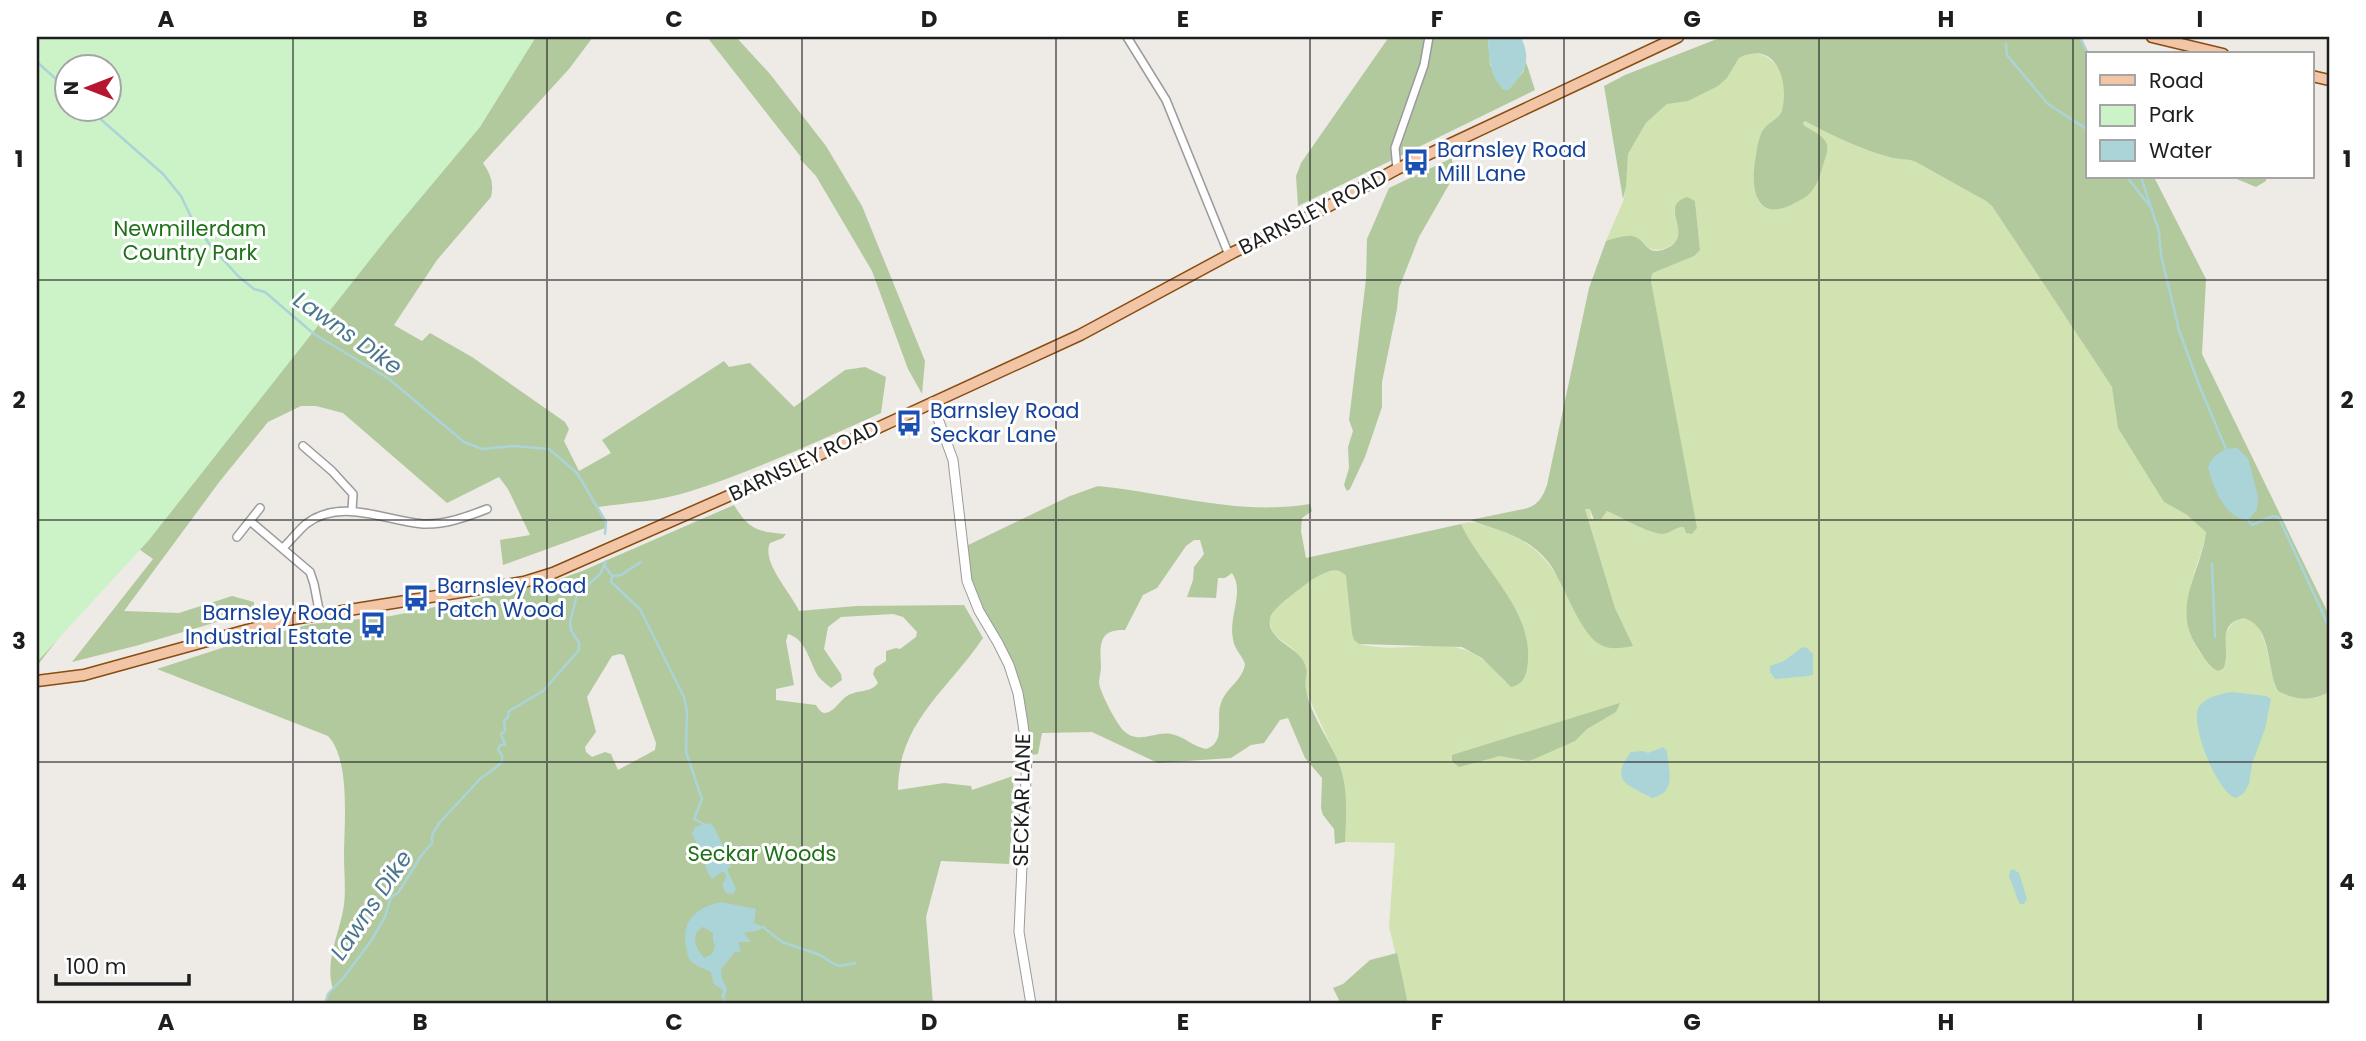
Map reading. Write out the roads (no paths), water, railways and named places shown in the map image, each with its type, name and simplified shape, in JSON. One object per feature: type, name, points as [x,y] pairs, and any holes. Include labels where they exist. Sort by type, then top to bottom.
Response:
[{"type":"main road","name":"BARNSLEY ROAD","points":[[37,681],[111,668],[247,630],[320,615],[524,582],[553,573],[749,488],[1080,335],[1397,169],[1678,37]]},
{"type":"main road","points":[[2152,37],[2215,52]]},
{"type":"street","points":[[1128,37],[1166,100],[1229,255]]},
{"type":"street","points":[[1397,169],[1395,148],[1424,65],[1429,37]]},
{"type":"street","name":"SECKAR LANE","points":[[932,402],[953,460],[967,581],[979,611],[1009,665],[1018,693],[1023,723],[1027,756],[1019,932],[1031,1004]]},
{"type":"street","points":[[303,446],[354,494],[352,511]]},
{"type":"street","points":[[237,537],[260,508]]},
{"type":"street","points":[[283,548],[313,520],[324,516],[352,511],[368,512],[401,522],[436,524],[458,520],[486,509]]},
{"type":"street","points":[[250,521],[310,572],[320,615]]},
{"type":"water","points":[[1488,37],[1521,37],[1524,45],[1525,66],[1507,91],[1493,74]]},
{"type":"water","points":[[2237,448],[2248,458],[2258,496],[2257,510],[2248,520],[2233,514],[2221,501],[2208,467],[2220,453]]},
{"type":"water","points":[[1806,647],[1813,654],[1813,675],[1775,679],[1770,672],[1770,666],[1784,661]]},
{"type":"water","points":[[2232,692],[2271,699],[2265,729],[2252,764],[2249,784],[2244,793],[2236,798],[2221,785],[2214,773],[2202,744],[2197,718],[2198,709],[2204,702]]},
{"type":"water","points":[[1663,747],[1667,751],[1670,780],[1665,791],[1652,798],[1629,786],[1621,776],[1621,770],[1631,752],[1648,753]]},
{"type":"water","points":[[709,823],[714,827],[726,852],[724,857],[731,866],[727,869],[736,889],[733,894],[726,893],[722,885],[725,873],[722,872],[712,879],[709,875],[692,834],[695,827]]},
{"type":"water","points":[[2013,869],[2019,873],[2027,899],[2024,904],[2020,904],[2009,877]]},
{"type":"water","points":[[721,902],[756,909],[754,923],[763,927],[744,933],[751,942],[738,942],[741,952],[735,952],[721,969],[727,989],[724,1000],[721,997],[723,990],[714,984],[711,972],[691,961],[685,936],[689,922],[698,911]],"holes":[[[703,927],[713,933],[715,946],[712,954],[704,958],[696,946],[696,934]]]},
{"type":"waterway","points":[[2080,37],[2087,52]]},
{"type":"waterway","points":[[2006,44],[2007,55],[2048,104],[2086,129]]},
{"type":"waterway","name":"Lawns Dike","points":[[37,62],[52,75]]},
{"type":"waterway","name":"Lawns Dike","points":[[104,122],[163,174],[181,196],[192,219],[210,245],[238,276],[254,289],[265,292],[314,334],[389,379],[464,442],[482,449],[514,446],[549,449],[577,473],[606,522],[605,534]]},
{"type":"waterway","points":[[2128,178],[2149,205]]},
{"type":"waterway","points":[[2141,178],[2159,232],[2161,255],[2179,330],[2226,449]]},
{"type":"waterway","points":[[2248,520],[2252,525],[2273,516],[2279,518],[2329,627]]},
{"type":"waterway","name":"Lawns Dike","points":[[325,1004],[328,994],[371,941],[385,917],[391,897],[398,893],[432,843],[432,835],[440,822],[482,777],[502,762],[502,755],[498,750],[500,745],[505,745],[501,734],[505,731],[504,721],[509,711],[543,691],[579,650],[579,643],[571,630],[570,622],[577,595],[600,574],[606,561]]},
{"type":"waterway","points":[[613,576],[621,575],[641,562]]},
{"type":"waterway","points":[[2212,564],[2215,637]]},
{"type":"waterway","points":[[605,566],[612,576],[611,582],[640,609],[684,697],[687,711],[686,752],[702,799],[694,819],[704,824]]},
{"type":"waterway","points":[[763,927],[782,942],[820,955],[834,964],[840,966],[855,963]]},
{"type":"waterway","points":[[724,1000],[725,1004]]},
{"type":"place","name":"Barnsley Road Mill Lane","points":[[1416,162]]},
{"type":"place","name":"Barnsley Road Seckar Lane","points":[[909,423]]},
{"type":"place","name":"Barnsley Road Patch Wood","points":[[416,598]]},
{"type":"place","name":"Barnsley Road Industrial Estate","points":[[373,625]]},
{"type":"park label","name":"Newmillerdam Country Park","points":[[190,241]]},
{"type":"park label","name":"Seckar Woods","points":[[762,854]]}]
